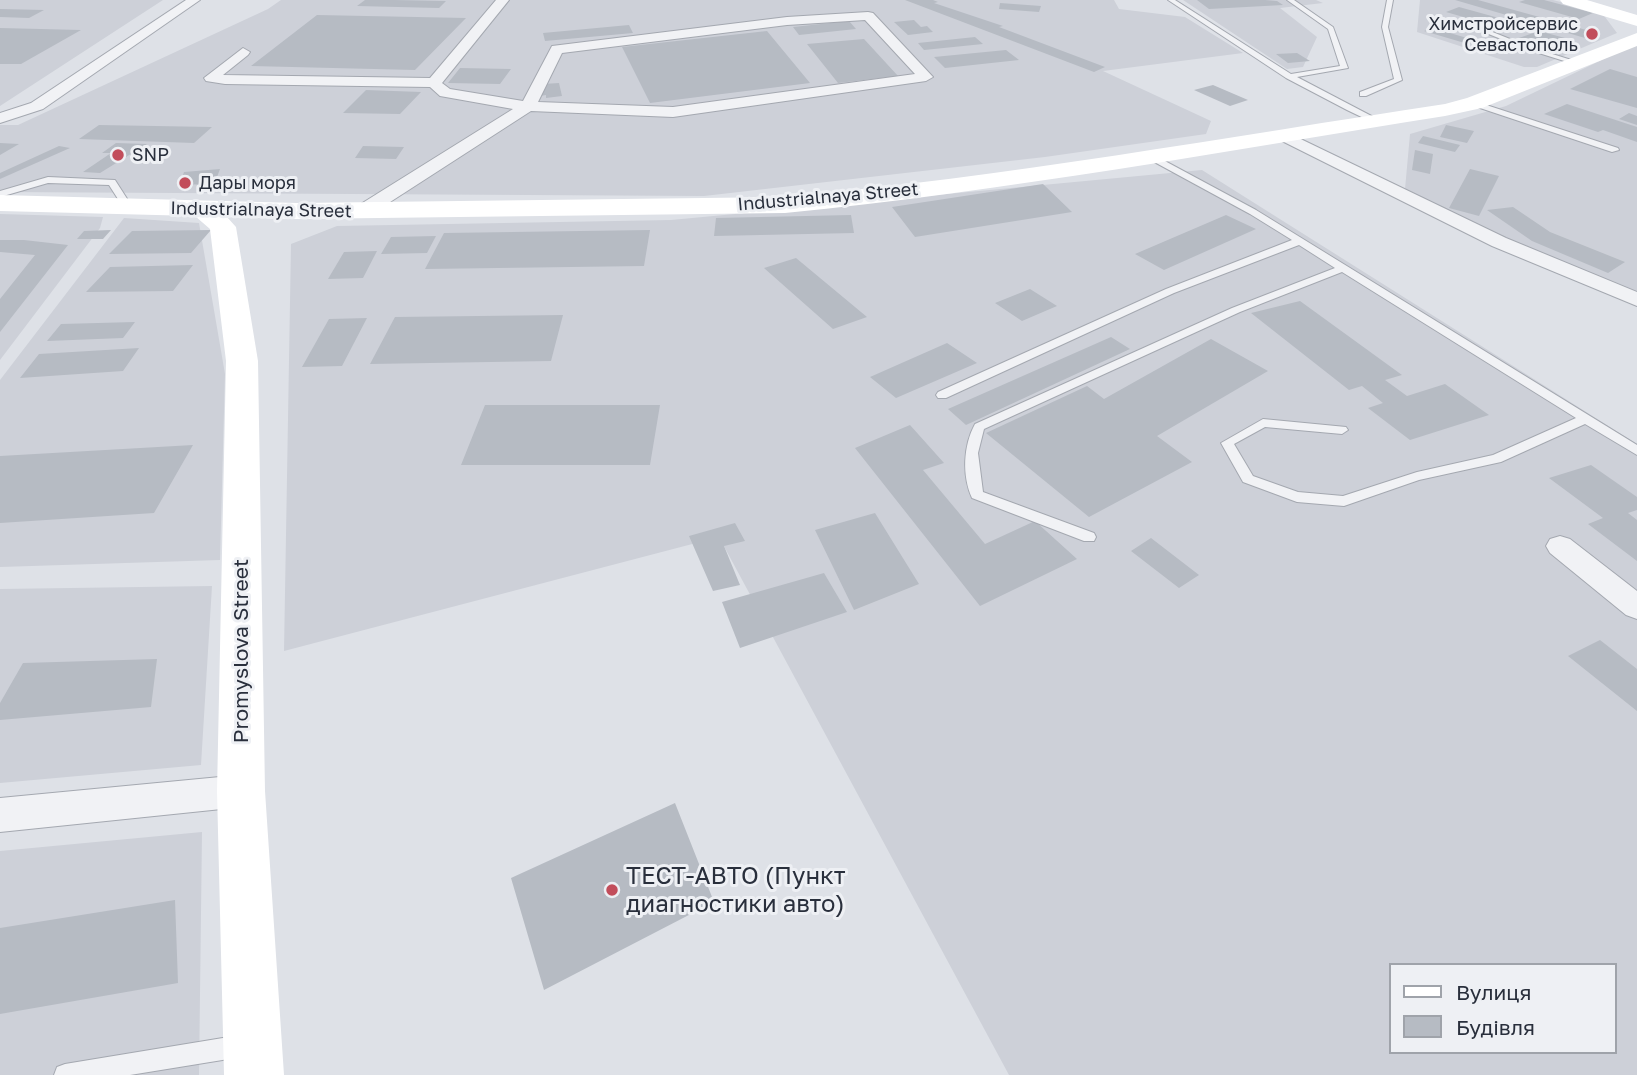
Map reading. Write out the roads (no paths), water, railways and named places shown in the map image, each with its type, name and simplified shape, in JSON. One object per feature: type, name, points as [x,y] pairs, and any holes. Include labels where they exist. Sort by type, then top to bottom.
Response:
[{"type":"main road","points":[[1569,0],[1637,21]]},
{"type":"main road","name":"Industrialnaya Street","points":[[0,203],[128,208],[214,219],[297,211],[785,205],[859,198],[1284,136],[1474,103],[1637,39]]},
{"type":"main road","name":"Promyslova Street","points":[[214,219],[242,361],[241,791],[254,1060]]},
{"type":"street","points":[[0,118],[37,106],[194,0]]},
{"type":"street","points":[[434,83],[503,0]]},
{"type":"street","points":[[243,52],[211,78],[434,83],[444,93],[528,106],[673,112],[896,83],[926,76],[867,16],[787,21],[557,49],[528,106],[363,211]]},
{"type":"street","points":[[1284,136],[1499,242],[1637,300]]},
{"type":"street","points":[[1560,546],[1637,607]]},
{"type":"street","points":[[0,815],[241,791]]},
{"type":"lane","points":[[1171,0],[1289,76],[1342,106],[1377,121]]},
{"type":"lane","points":[[1289,76],[1344,68],[1331,28],[1290,0]]},
{"type":"lane","points":[[1363,94],[1398,80],[1385,27],[1390,0]]},
{"type":"lane","points":[[1463,22],[1528,48],[1577,63]]},
{"type":"lane","points":[[1474,103],[1615,150]]},
{"type":"lane","points":[[1150,156],[1299,241],[1637,451]]},
{"type":"lane","points":[[0,194],[48,180],[112,182],[128,208]]},
{"type":"lane","points":[[942,395],[1171,291],[1299,241]]},
{"type":"lane","points":[[1089,537],[977,495],[970,463],[974,437],[979,427],[1236,310],[1343,268]]},
{"type":"lane","points":[[1342,430],[1263,423],[1227,443],[1248,479],[1297,497],[1344,501],[1417,475],[1496,459],[1586,419]]},
{"type":"lane","points":[[65,1075],[254,1060]]},
{"type":"place","name":"Химстройсервис Севастополь","points":[[1592,34]]},
{"type":"place","name":"SNP","points":[[118,155]]},
{"type":"place","name":"Дары моря","points":[[185,183]]},
{"type":"place","name":"ТЕСТ-АВТО (Пункт диагностики авто)","points":[[612,890]]}]
